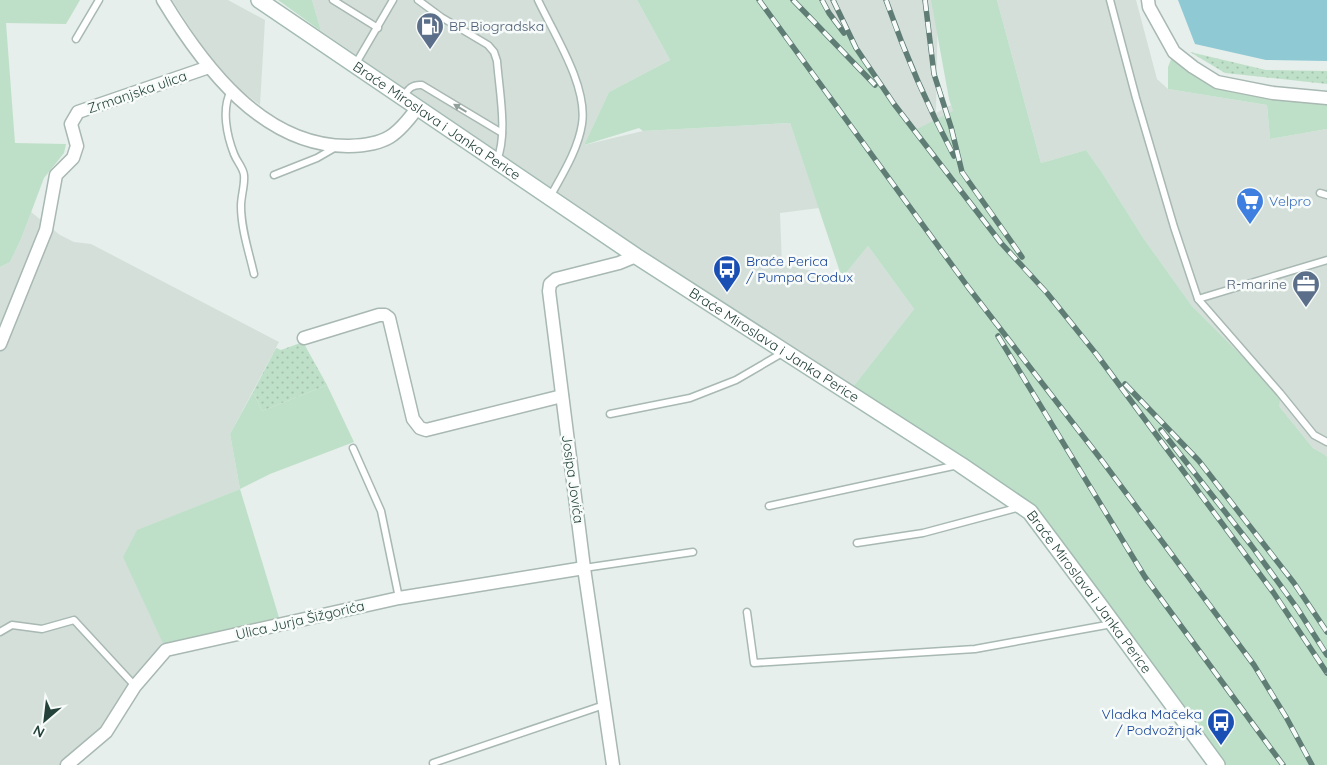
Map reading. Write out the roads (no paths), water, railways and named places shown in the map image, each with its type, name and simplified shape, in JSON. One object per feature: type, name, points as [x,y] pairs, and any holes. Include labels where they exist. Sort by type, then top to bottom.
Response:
[{"type":"main road","name":"Braće Miroslava i Janka Perice","points":[[259,0],[636,256],[961,465],[1030,512],[1217,765]]},
{"type":"street","points":[[163,0],[190,43],[231,91],[243,102],[279,127],[299,136],[320,143],[340,146],[363,145],[381,141],[396,134],[418,108]]},
{"type":"street","points":[[1148,0],[1149,7],[1174,52],[1193,68],[1217,82],[1273,93],[1327,98]]},
{"type":"street","name":"Zrmanjska ulica","points":[[0,344],[46,230],[56,175],[73,158],[77,146],[71,124],[78,112],[209,67]]},
{"type":"street","name":"Josipa Jovića","points":[[613,765],[584,568],[550,306],[550,284],[556,279],[619,263],[636,256]]},
{"type":"street","points":[[304,338],[379,315],[385,315],[389,318],[413,419],[420,428],[426,430],[562,396]]},
{"type":"street","name":"Ulica Jurja Šižgorića","points":[[67,765],[106,732],[135,686],[166,650],[399,598],[584,568]]},
{"type":"lane","points":[[76,39],[99,0]]},
{"type":"lane","points":[[333,0],[378,28]]},
{"type":"lane","points":[[355,64],[393,0]]},
{"type":"lane","points":[[418,0],[441,17],[488,45],[494,52],[497,61],[502,133],[502,150],[497,162]]},
{"type":"lane","points":[[538,0],[576,78],[582,104],[582,124],[574,150],[550,197]]},
{"type":"lane","points":[[1110,0],[1139,108],[1198,299],[1280,393],[1314,436],[1327,442]]},
{"type":"lane","points":[[403,97],[411,86],[416,84],[422,86],[502,133]]},
{"type":"lane","points":[[231,91],[225,108],[230,140],[235,156],[245,176],[241,208],[246,242],[254,274]]},
{"type":"lane","points":[[274,175],[340,146]]},
{"type":"lane","points":[[1198,299],[1327,260]]},
{"type":"lane","points":[[610,414],[690,398],[736,380],[785,351]]},
{"type":"lane","points":[[353,448],[381,511],[399,598]]},
{"type":"lane","points":[[769,506],[961,465]]},
{"type":"lane","points":[[857,543],[924,533],[1021,506]]},
{"type":"lane","points":[[584,568],[693,552]]},
{"type":"lane","points":[[747,612],[754,663],[975,650],[1114,624]]},
{"type":"lane","points":[[0,632],[12,625],[42,628],[74,620],[135,686]]},
{"type":"lane","points":[[433,763],[604,706]]},
{"type":"water","points":[[1178,0],[1327,0],[1327,61],[1266,60],[1195,44]]},
{"type":"railway","points":[[759,0],[968,287],[1103,462],[1254,665],[1286,717],[1312,765]]},
{"type":"railway","points":[[793,0],[875,85]]},
{"type":"railway","points":[[822,0],[844,33]]},
{"type":"railway","points":[[833,0],[856,48],[894,104],[1001,243],[1047,293],[1097,355],[1273,592],[1327,673]]},
{"type":"railway","points":[[886,0],[917,79],[954,156]]},
{"type":"railway","points":[[925,0],[934,74],[951,127],[962,172],[1022,257]]},
{"type":"railway","points":[[998,336],[1145,577],[1283,765]]},
{"type":"railway","points":[[1125,384],[1199,461],[1294,583],[1327,632]]},
{"type":"railway","points":[[1161,430],[1251,545],[1297,608],[1327,655]]},
{"type":"place","name":"BP Biogradska","points":[[430,50]]},
{"type":"place","name":"Velpro","points":[[1250,225]]},
{"type":"place","name":"Braće Perica / Pumpa Crodux","points":[[727,293]]},
{"type":"place","name":"R-marine","points":[[1306,308]]},
{"type":"place","name":"Vladka Mačeka / Podvožnjak","points":[[1221,746]]}]
